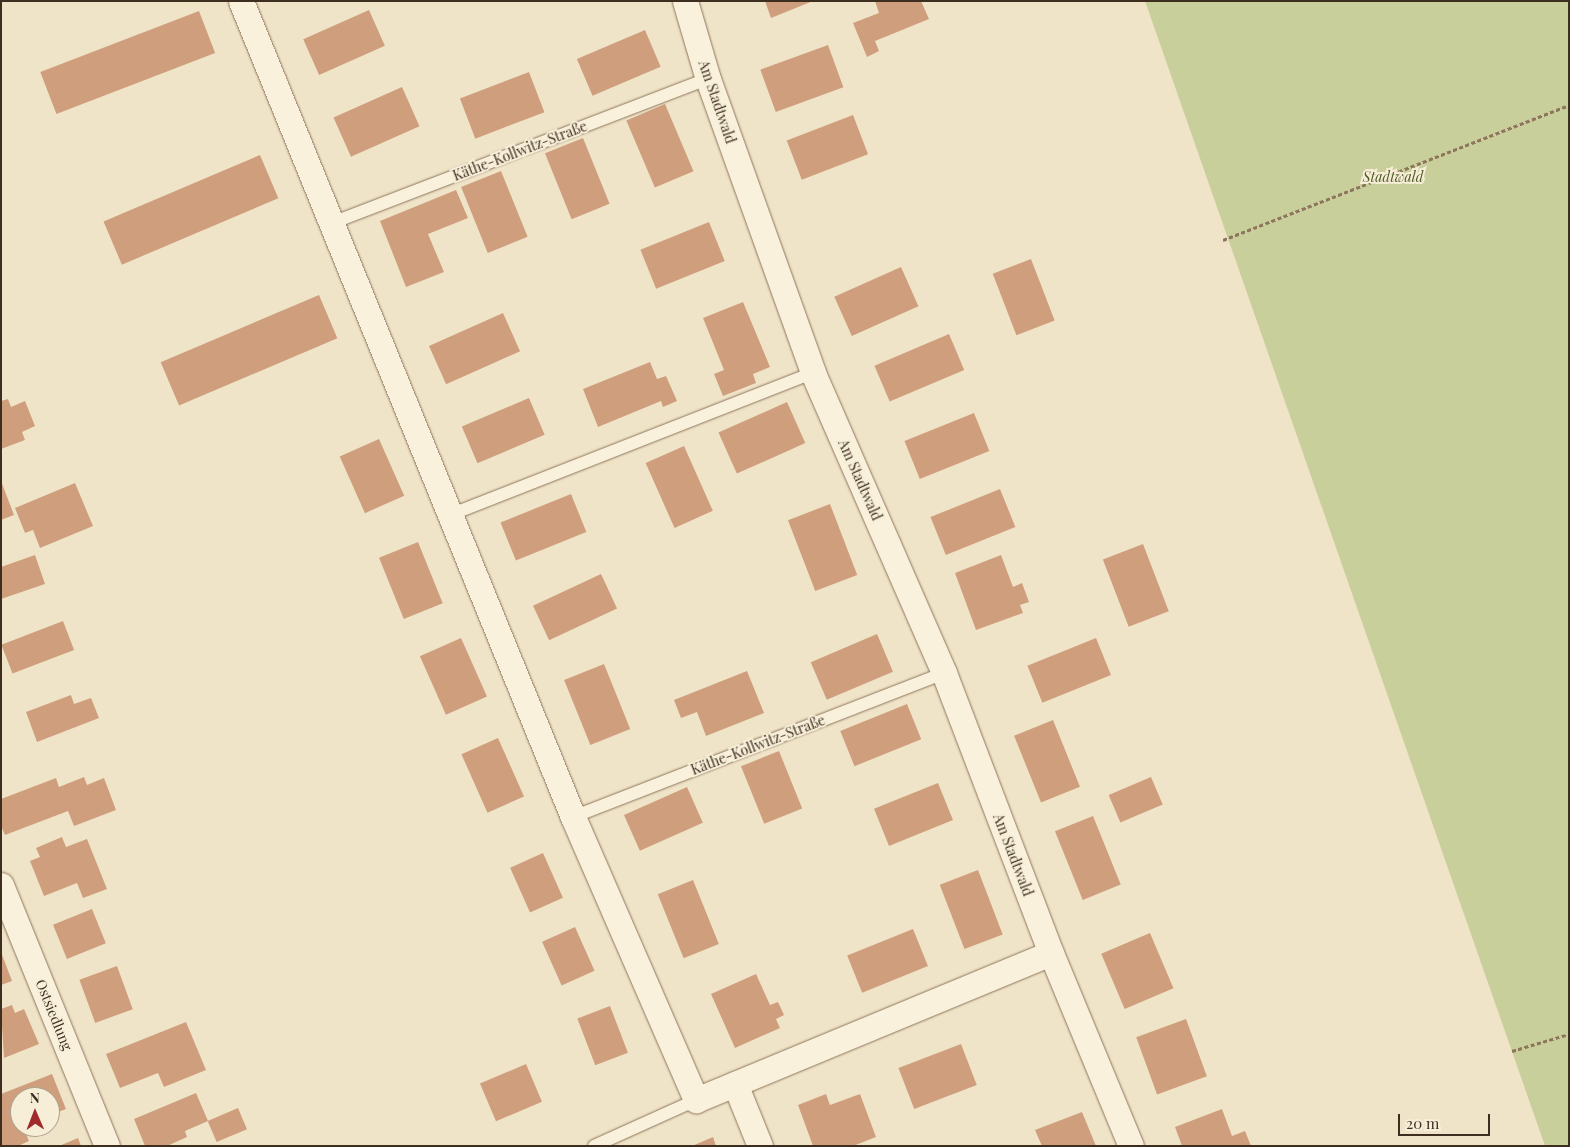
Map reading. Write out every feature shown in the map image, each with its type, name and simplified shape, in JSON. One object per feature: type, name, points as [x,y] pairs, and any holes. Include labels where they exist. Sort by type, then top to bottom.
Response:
[{"type":"street","points":[[240,1],[573,817],[696,1100],[1051,953]]},
{"type":"street","name":"Am Stadtwald","points":[[685,1],[708,79],[813,373],[944,673],[1051,953],[1131,1146]]},
{"type":"street","name":"Ostsiedlung","points":[[1,885],[107,1146]]},
{"type":"street","points":[[735,1084],[760,1146]]},
{"type":"lane","name":"Käthe-Kollwitz-Straße","points":[[332,223],[708,79]]},
{"type":"lane","points":[[450,515],[813,373]]},
{"type":"lane","name":"Käthe-Kollwitz-Straße","points":[[573,817],[944,673]]},
{"type":"lane","points":[[594,1146],[696,1100]]},
{"type":"path","points":[[1222,240],[1569,105]]},
{"type":"path","points":[[1512,1051],[1569,1034]]},
{"type":"green space","name":"Stadtwald","points":[[1145,1],[1569,1],[1569,1146],[1545,1146]]},
{"type":"building","points":[[765,1],[813,1],[771,18]]},
{"type":"building","points":[[875,1],[921,1],[929,19],[875,41],[879,51],[867,57],[853,23],[879,13]]},
{"type":"building","points":[[369,10],[385,46],[319,75],[303,39]]},
{"type":"building","points":[[199,11],[215,53],[56,114],[40,72]]},
{"type":"building","points":[[645,30],[661,67],[593,96],[577,59]]},
{"type":"building","points":[[828,45],[843,87],[776,112],[760,70]]},
{"type":"building","points":[[529,72],[544,112],[475,139],[460,99]]},
{"type":"building","points":[[402,87],[419,126],[351,157],[333,118]]},
{"type":"building","points":[[665,104],[694,171],[655,188],[626,120]]},
{"type":"building","points":[[853,115],[868,154],[802,180],[787,140]]},
{"type":"building","points":[[583,138],[610,204],[572,219],[545,153]]},
{"type":"building","points":[[260,155],[278,198],[122,265],[104,221]]},
{"type":"building","points":[[501,171],[528,237],[488,253],[461,187]]},
{"type":"building","points":[[456,190],[468,218],[428,234],[444,272],[406,287],[380,221]]},
{"type":"building","points":[[709,222],[725,261],[656,289],[640,250]]},
{"type":"building","points":[[1031,259],[1055,321],[1016,335],[993,274]]},
{"type":"building","points":[[901,267],[918,306],[852,336],[834,297]]},
{"type":"building","points":[[319,295],[337,338],[179,405],[161,362]]},
{"type":"building","points":[[743,302],[770,367],[753,374],[756,383],[723,396],[714,374],[724,370],[703,318]]},
{"type":"building","points":[[503,313],[520,351],[446,384],[429,346]]},
{"type":"building","points":[[949,334],[964,370],[890,402],[874,366]]},
{"type":"building","points":[[650,362],[657,379],[666,376],[677,401],[663,407],[661,401],[598,427],[583,389]]},
{"type":"building","points":[[529,398],[545,435],[477,463],[462,427]]},
{"type":"building","points":[[8,399],[11,407],[25,401],[35,426],[22,432],[25,440],[1,449],[1,401]]},
{"type":"building","points":[[787,402],[805,443],[737,474],[718,433]]},
{"type":"building","points":[[974,413],[989,451],[920,479],[904,441]]},
{"type":"building","points":[[379,439],[404,496],[365,513],[340,456]]},
{"type":"building","points":[[684,446],[713,511],[675,528],[646,463]]},
{"type":"building","points":[[1,481],[14,515],[1,520]]},
{"type":"building","points":[[75,483],[93,526],[40,548],[33,530],[25,533],[15,508]]},
{"type":"building","points":[[1000,489],[1015,527],[946,555],[930,517]]},
{"type":"building","points":[[571,494],[586,532],[516,560],[501,522]]},
{"type":"building","points":[[830,504],[857,575],[815,591],[788,520]]},
{"type":"building","points":[[418,542],[443,603],[404,619],[379,558]]},
{"type":"building","points":[[1143,544],[1169,611],[1129,627],[1103,559]]},
{"type":"building","points":[[35,555],[45,584],[1,599],[1,567]]},
{"type":"building","points":[[1001,555],[1013,587],[1022,583],[1029,602],[1020,605],[1023,613],[976,630],[955,573]]},
{"type":"building","points":[[601,574],[617,608],[549,640],[533,606]]},
{"type":"building","points":[[63,621],[74,650],[12,674],[1,645]]},
{"type":"building","points":[[877,634],[893,672],[827,700],[811,662]]},
{"type":"building","points":[[461,638],[487,696],[446,715],[420,656]]},
{"type":"building","points":[[1096,638],[1111,675],[1042,703],[1027,666]]},
{"type":"building","points":[[604,664],[630,729],[590,745],[564,680]]},
{"type":"building","points":[[747,671],[764,713],[706,736],[697,712],[681,718],[674,700]]},
{"type":"building","points":[[71,695],[74,704],[91,698],[99,718],[37,742],[26,712]]},
{"type":"building","points":[[907,704],[921,739],[854,766],[840,731]]},
{"type":"building","points":[[1053,720],[1080,787],[1041,802],[1014,736]]},
{"type":"building","points":[[498,738],[524,796],[487,813],[461,754]]},
{"type":"building","points":[[779,751],[802,808],[764,824],[741,766]]},
{"type":"building","points":[[84,777],[87,785],[104,778],[116,810],[74,826],[68,811],[5,835],[1,826],[1,799],[56,778],[59,787]]},
{"type":"building","points":[[1151,777],[1163,805],[1120,823],[1109,795]]},
{"type":"building","points":[[938,783],[953,820],[889,846],[874,809]]},
{"type":"building","points":[[687,787],[703,823],[640,851],[624,815]]},
{"type":"building","points":[[1093,816],[1121,885],[1083,900],[1055,831]]},
{"type":"building","points":[[62,837],[66,847],[87,839],[107,889],[83,898],[77,883],[44,896],[30,861],[40,857],[36,848]]},
{"type":"building","points":[[543,853],[563,898],[530,912],[510,868]]},
{"type":"building","points":[[978,870],[1003,934],[964,949],[940,885]]},
{"type":"building","points":[[693,880],[719,944],[684,958],[658,894]]},
{"type":"building","points":[[92,909],[106,943],[67,959],[53,925]]},
{"type":"building","points":[[575,927],[595,971],[562,985],[542,942]]},
{"type":"building","points":[[913,929],[928,966],[862,993],[847,956]]},
{"type":"building","points":[[1150,933],[1173,988],[1125,1009],[1101,954]]},
{"type":"building","points":[[1,952],[12,981],[1,985]]},
{"type":"building","points":[[117,966],[133,1009],[95,1023],[79,980]]},
{"type":"building","points":[[756,974],[770,1005],[778,1002],[784,1015],[776,1019],[780,1028],[735,1048],[711,994]]},
{"type":"building","points":[[12,1005],[15,1013],[24,1009],[39,1044],[4,1058],[1,1009]]},
{"type":"building","points":[[610,1006],[628,1053],[595,1065],[577,1019]]},
{"type":"building","points":[[1186,1019],[1207,1076],[1157,1094],[1136,1037]]},
{"type":"building","points":[[186,1022],[206,1070],[164,1087],[158,1073],[120,1088],[106,1054]]},
{"type":"building","points":[[961,1044],[977,1085],[914,1109],[898,1068]]},
{"type":"building","points":[[526,1064],[542,1102],[496,1121],[480,1084]]},
{"type":"building","points":[[52,1074],[57,1087],[19,1087]]},
{"type":"building","points":[[10,1090],[10,1137],[27,1137],[29,1141],[18,1146],[1,1146],[1,1094]]},
{"type":"building","points":[[196,1093],[208,1121],[185,1131],[187,1137],[167,1146],[145,1146],[134,1119]]},
{"type":"building","points":[[60,1094],[66,1109],[60,1111]]},
{"type":"building","points":[[826,1094],[830,1105],[860,1094],[876,1137],[853,1146],[813,1146],[798,1105]]},
{"type":"building","points":[[238,1108],[247,1129],[217,1142],[208,1121]]},
{"type":"building","points":[[1222,1109],[1232,1136],[1245,1131],[1251,1146],[1182,1146],[1175,1127]]},
{"type":"building","points":[[1082,1112],[1096,1146],[1042,1146],[1035,1130]]},
{"type":"building","points":[[713,1137],[716,1146],[692,1146]]},
{"type":"building","points":[[78,1138],[81,1146],[59,1146]]}]
